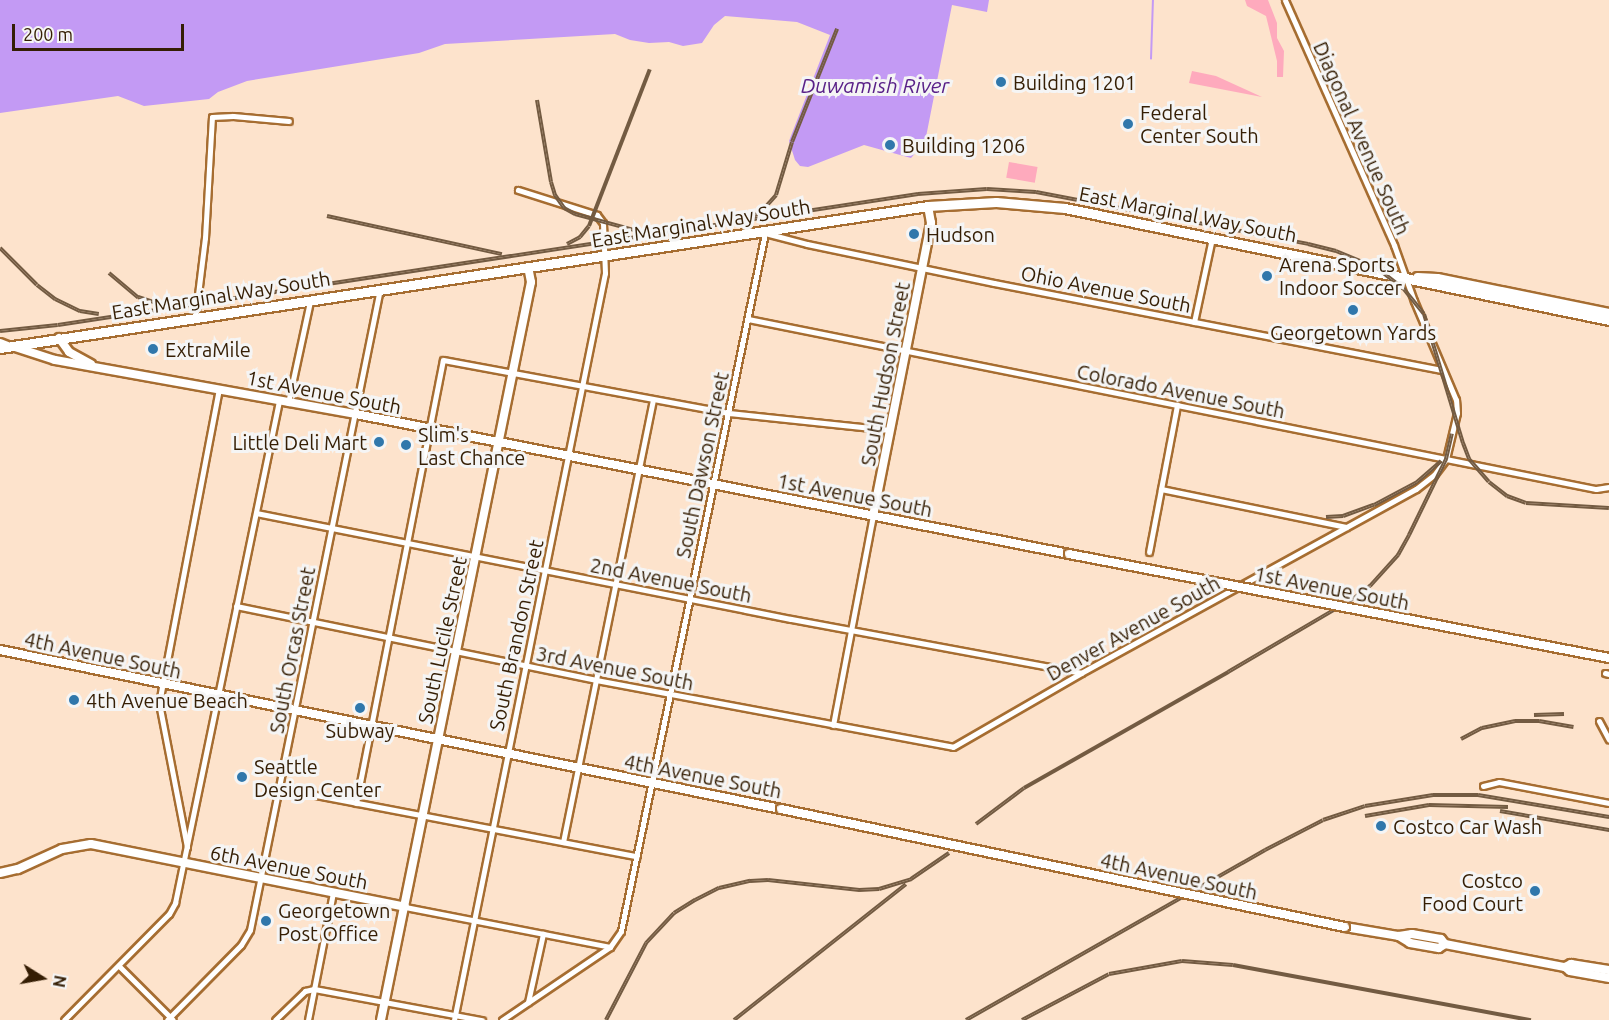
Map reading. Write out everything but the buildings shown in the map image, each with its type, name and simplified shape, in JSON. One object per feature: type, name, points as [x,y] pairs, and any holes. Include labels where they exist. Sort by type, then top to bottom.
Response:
[{"type":"highway","name":"East Marginal Way South","points":[[0,348],[195,319],[310,299],[765,233],[928,206],[996,202],[1044,205],[1406,277],[1435,286],[1608,314]]},
{"type":"main road","name":"1st Avenue South","points":[[59,338],[69,352],[94,366]]},
{"type":"main road","name":"1st Avenue South","points":[[15,347],[54,360],[498,441],[1609,658]]},
{"type":"main road","name":"4th Avenue South","points":[[0,650],[781,809],[1345,927],[1399,936],[1412,933],[1441,939],[1445,944],[1565,967],[1570,971],[1609,978]]},
{"type":"main road","name":"4th Avenue South","points":[[1565,967],[1571,964],[1609,970]]},
{"type":"street","name":"Diagonal Avenue South","points":[[1285,0],[1406,277],[1457,407],[1451,446],[1446,459]]},
{"type":"street","points":[[195,319],[205,238],[212,117],[233,116],[289,121]]},
{"type":"street","points":[[518,190],[597,215],[603,223],[606,255]]},
{"type":"street","name":"South Hudson Street","points":[[833,725],[931,224],[928,206]]},
{"type":"street","name":"Ohio Avenue South","points":[[765,233],[922,268],[1442,370]]},
{"type":"street","name":"South Dawson Street","points":[[610,947],[621,931],[765,233]]},
{"type":"street","points":[[1194,322],[1212,237]]},
{"type":"street","name":"South Brandon Street","points":[[455,1018],[606,273],[606,255]]},
{"type":"street","name":"South Lucile Street","points":[[381,1020],[531,282],[528,267]]},
{"type":"street","name":"South Orcas Street","points":[[170,1019],[242,945],[250,930],[380,289]]},
{"type":"street","points":[[64,1020],[169,914],[175,903],[256,513],[310,299]]},
{"type":"street","name":"Colorado Avenue South","points":[[748,320],[1596,489],[1609,487]]},
{"type":"street","name":"1st Avenue South","points":[[0,341],[15,347]]},
{"type":"street","points":[[356,803],[443,360],[653,401],[729,413],[890,430]]},
{"type":"street","points":[[188,849],[159,703],[219,389]]},
{"type":"street","points":[[563,842],[653,401]]},
{"type":"street","points":[[1149,552],[1177,405]]},
{"type":"street","name":"Denver Avenue South","points":[[953,747],[1080,673],[1424,483],[1446,459]]},
{"type":"street","points":[[1161,489],[1346,527]]},
{"type":"street","name":"2nd Avenue South","points":[[256,513],[688,599],[1080,673]]},
{"type":"street","name":"3rd Avenue South","points":[[236,606],[596,680],[953,747]]},
{"type":"street","points":[[1599,721],[1609,740]]},
{"type":"street","points":[[1483,786],[1499,782],[1609,803]]},
{"type":"street","points":[[279,788],[637,856]]},
{"type":"street","name":"6th Avenue South","points":[[0,873],[18,869],[62,849],[83,844],[610,947]]},
{"type":"street","points":[[308,1020],[333,893]]},
{"type":"street","points":[[528,1002],[543,934]]},
{"type":"street","points":[[501,1020],[610,947]]},
{"type":"street","points":[[119,966],[170,1019]]},
{"type":"street","points":[[275,1020],[305,991],[314,989],[455,1018],[482,1020]]},
{"type":"shaded area","points":[[1245,0],[1268,0],[1277,23],[1277,38],[1284,51],[1283,77],[1277,77],[1277,61],[1266,16],[1247,6]]},
{"type":"shaded area","points":[[1192,71],[1216,76],[1262,97],[1189,83]]},
{"type":"shaded area","points":[[1009,162],[1038,167],[1035,183],[1006,178]]},
{"type":"water","name":"Duwamish River","points":[[0,0],[989,0],[987,12],[952,5],[925,142],[911,158],[864,145],[808,167],[800,166],[795,160],[789,141],[830,35],[797,22],[725,16],[714,25],[702,43],[683,46],[669,42],[649,43],[630,40],[615,34],[445,44],[419,53],[247,81],[218,92],[209,99],[144,106],[118,96],[0,113]]},
{"type":"waterway","points":[[1151,59],[1153,0]]},
{"type":"railway","points":[[749,217],[760,213],[776,195],[792,142],[837,29]]},
{"type":"railway","points":[[567,244],[580,237],[589,226],[650,69]]},
{"type":"railway","points":[[537,100],[551,182],[555,195],[564,208],[575,214],[645,233]]},
{"type":"railway","points":[[0,331],[58,325],[918,194],[987,189],[1036,192],[1308,244],[1336,251],[1377,268],[1403,288],[1424,314],[1469,459],[1489,482],[1507,496],[1526,503],[1609,508]]},
{"type":"railway","points":[[327,216],[502,254]]},
{"type":"railway","points":[[0,248],[37,285],[55,299],[80,311],[99,314]]},
{"type":"railway","points":[[109,273],[138,297],[165,306]]},
{"type":"railway","points":[[976,824],[1024,788],[1228,672],[1354,598],[1370,586],[1398,555],[1409,535],[1446,459],[1452,434]]},
{"type":"railway","points":[[1326,517],[1343,516],[1374,505],[1417,482],[1441,461]]},
{"type":"railway","points":[[1534,715],[1564,714]]},
{"type":"railway","points":[[1461,739],[1482,728],[1515,721],[1539,721],[1573,727]]},
{"type":"railway","points":[[966,1020],[1265,850],[1323,820],[1365,806],[1433,795],[1478,795],[1609,817]]},
{"type":"railway","points":[[1365,816],[1429,805],[1508,807]]},
{"type":"railway","points":[[1500,811],[1609,830]]},
{"type":"railway","points":[[606,1020],[646,943],[674,913],[719,888],[750,881],[768,880],[859,890],[879,889],[911,879],[949,853]]},
{"type":"railway","points":[[734,1020],[906,884]]},
{"type":"railway","points":[[1022,1020],[1109,974],[1182,961],[1233,965],[1531,1020]]},
{"type":"place","name":"Building 1201","points":[[1001,82]]},
{"type":"place","name":"Federal Center South","points":[[1128,124]]},
{"type":"place","name":"Building 1206","points":[[890,145]]},
{"type":"place","name":"Hudson","points":[[914,234]]},
{"type":"place","name":"Arena Sports Indoor Soccer","points":[[1267,276]]},
{"type":"place","name":"Georgetown Yards","points":[[1353,310]]},
{"type":"place","name":"ExtraMile","points":[[153,349]]},
{"type":"place","name":"Little Deli Mart","points":[[379,442]]},
{"type":"place","name":"Slim's Last Chance","points":[[406,445]]},
{"type":"place","name":"4th Avenue Beach","points":[[74,700]]},
{"type":"place","name":"Subway","points":[[360,708]]},
{"type":"place","name":"Seattle Design Center","points":[[242,777]]},
{"type":"place","name":"Costco Car Wash","points":[[1381,826]]},
{"type":"place","name":"Costco Food Court","points":[[1535,891]]},
{"type":"place","name":"Georgetown Post Office","points":[[266,921]]}]
